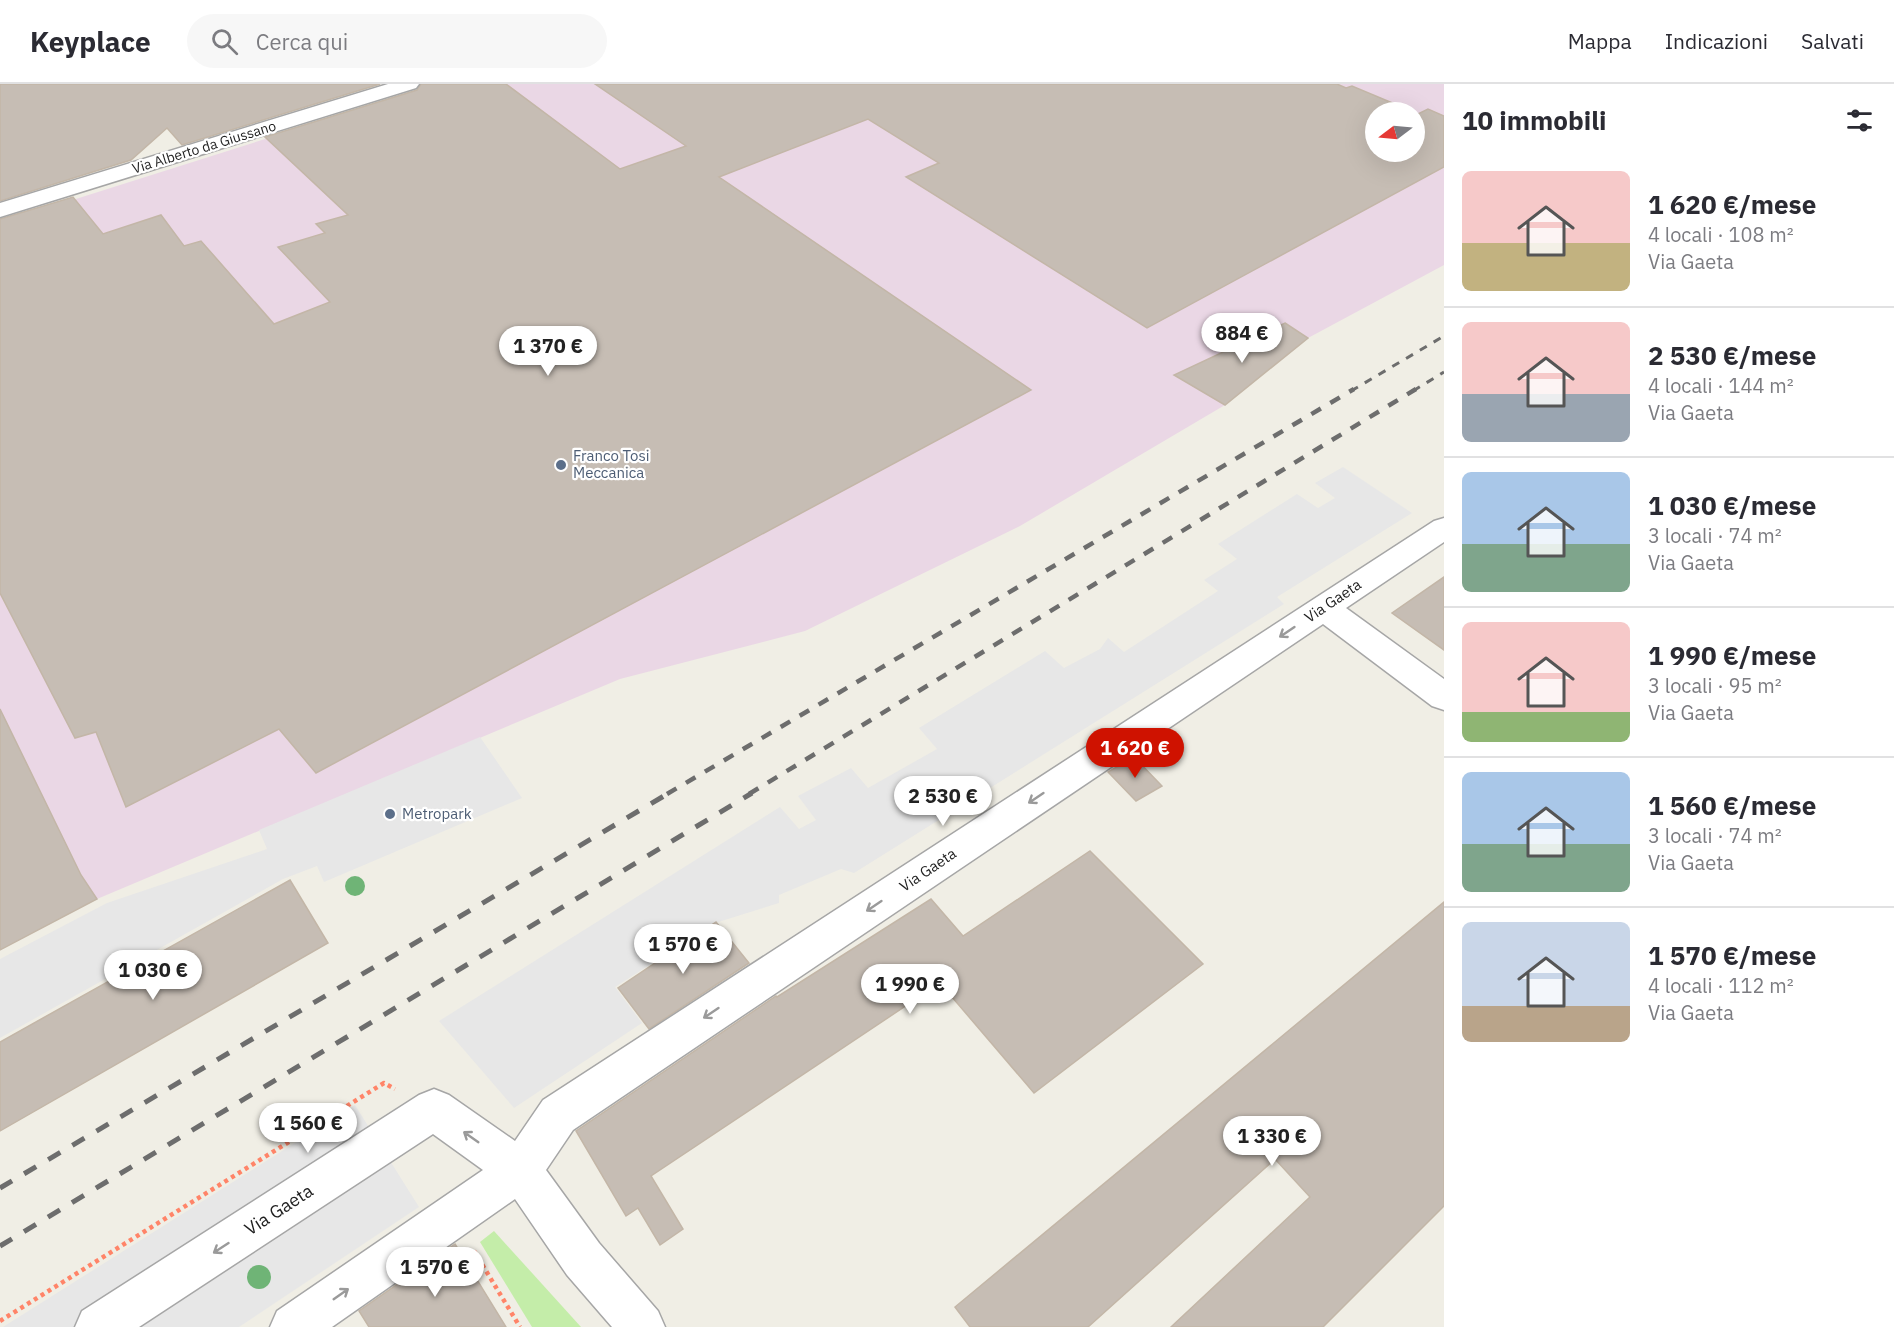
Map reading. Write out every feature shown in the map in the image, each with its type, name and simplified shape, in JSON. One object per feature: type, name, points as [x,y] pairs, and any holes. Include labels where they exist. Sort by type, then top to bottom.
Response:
[{"type":"street","name":"Via Alberto da Giussano","points":[[0,210],[409,84]]},
{"type":"street","name":"Via Gaeta","points":[[293,1327],[520,1170],[558,1115],[1444,528]]},
{"type":"street","points":[[1324,608],[1444,697]]},
{"type":"street","name":"Via Gaeta","points":[[98,1327],[434,1110]]},
{"type":"street","points":[[434,1110],[520,1170],[583,1259],[642,1327]]},
{"type":"path","points":[[0,1321],[384,1083],[434,1110]]},
{"type":"path","points":[[453,1216],[520,1327]]},
{"type":"shaded area","name":"Franco Tosi Meccanica","points":[[439,84],[1444,84],[1444,265],[1308,338],[1225,405],[1020,526],[805,631],[620,679],[97,899],[0,950],[0,223]]},
{"type":"shaded area","points":[[1343,467],[1412,513],[1277,597],[1284,604],[854,873],[841,869],[779,895],[779,903],[715,923],[615,987],[642,1023],[514,1108],[439,1021],[780,807],[799,829],[816,820],[798,796],[851,768],[868,788],[937,749],[919,728],[1045,651],[1064,668],[1100,649],[1108,638],[1124,652],[1218,591],[1204,580],[1237,559],[1218,544],[1297,494],[1318,508],[1335,498],[1315,483]]},
{"type":"shaded area","points":[[480,737],[522,798],[324,882],[317,866],[283,879],[0,1038],[0,959],[107,903],[267,849],[259,830]]},
{"type":"shaded area","points":[[355,1105],[419,1207],[239,1327],[3,1327]]},
{"type":"green space","points":[[494,1231],[581,1327],[532,1327],[480,1242]]},
{"type":"building","points":[[0,84],[380,84],[182,145],[167,128],[131,160],[0,201]]},
{"type":"building","name":"Franco Tosi Meccanica","points":[[421,84],[506,84],[620,169],[686,146],[595,84],[1337,84],[1346,88],[1352,86],[1390,102],[1365,102],[1365,162],[1425,162],[1425,110],[1428,109],[1444,116],[1444,167],[1147,328],[906,177],[939,163],[868,119],[719,177],[1031,390],[316,773],[279,729],[126,807],[96,732],[75,738],[0,593],[0,219],[73,197],[103,234],[161,215],[184,246],[201,241],[274,324],[330,302],[278,247],[325,233],[316,224],[348,215],[265,137],[417,90]]},
{"type":"building","points":[[1285,323],[1308,338],[1225,405],[1174,375]]},
{"type":"building","points":[[1444,577],[1444,650],[1392,613]]},
{"type":"building","points":[[0,709],[81,875],[97,899],[0,950]]},
{"type":"building","points":[[1134,757],[1162,786],[1136,801],[1108,772]]},
{"type":"building","points":[[1090,851],[1203,964],[1034,1093],[940,983],[651,1176],[683,1229],[660,1245],[638,1208],[626,1216],[576,1131],[776,996],[931,899],[963,936]]},
{"type":"building","points":[[290,880],[328,943],[0,1131],[0,1042]]},
{"type":"building","points":[[1444,902],[1444,1206],[1323,1327],[1171,1327],[1310,1197],[1275,1159],[1088,1327],[970,1327],[955,1307]]},
{"type":"building","points":[[716,922],[749,963],[649,1029],[618,988]]},
{"type":"building","points":[[455,1244],[506,1327],[369,1327],[359,1311]]},
{"type":"railway","points":[[1351,391],[1444,336]]},
{"type":"railway","points":[[1413,391],[1444,372]]},
{"type":"railway","points":[[667,794],[1354,389]]},
{"type":"railway","points":[[749,794],[1416,389]]},
{"type":"railway","points":[[0,1188],[669,793]]},
{"type":"railway","points":[[0,1246],[752,793]]},
{"type":"place","name":"Franco Tosi Meccanica","points":[[561,465]]},
{"type":"place","name":"Metropark","points":[[390,814]]}]
